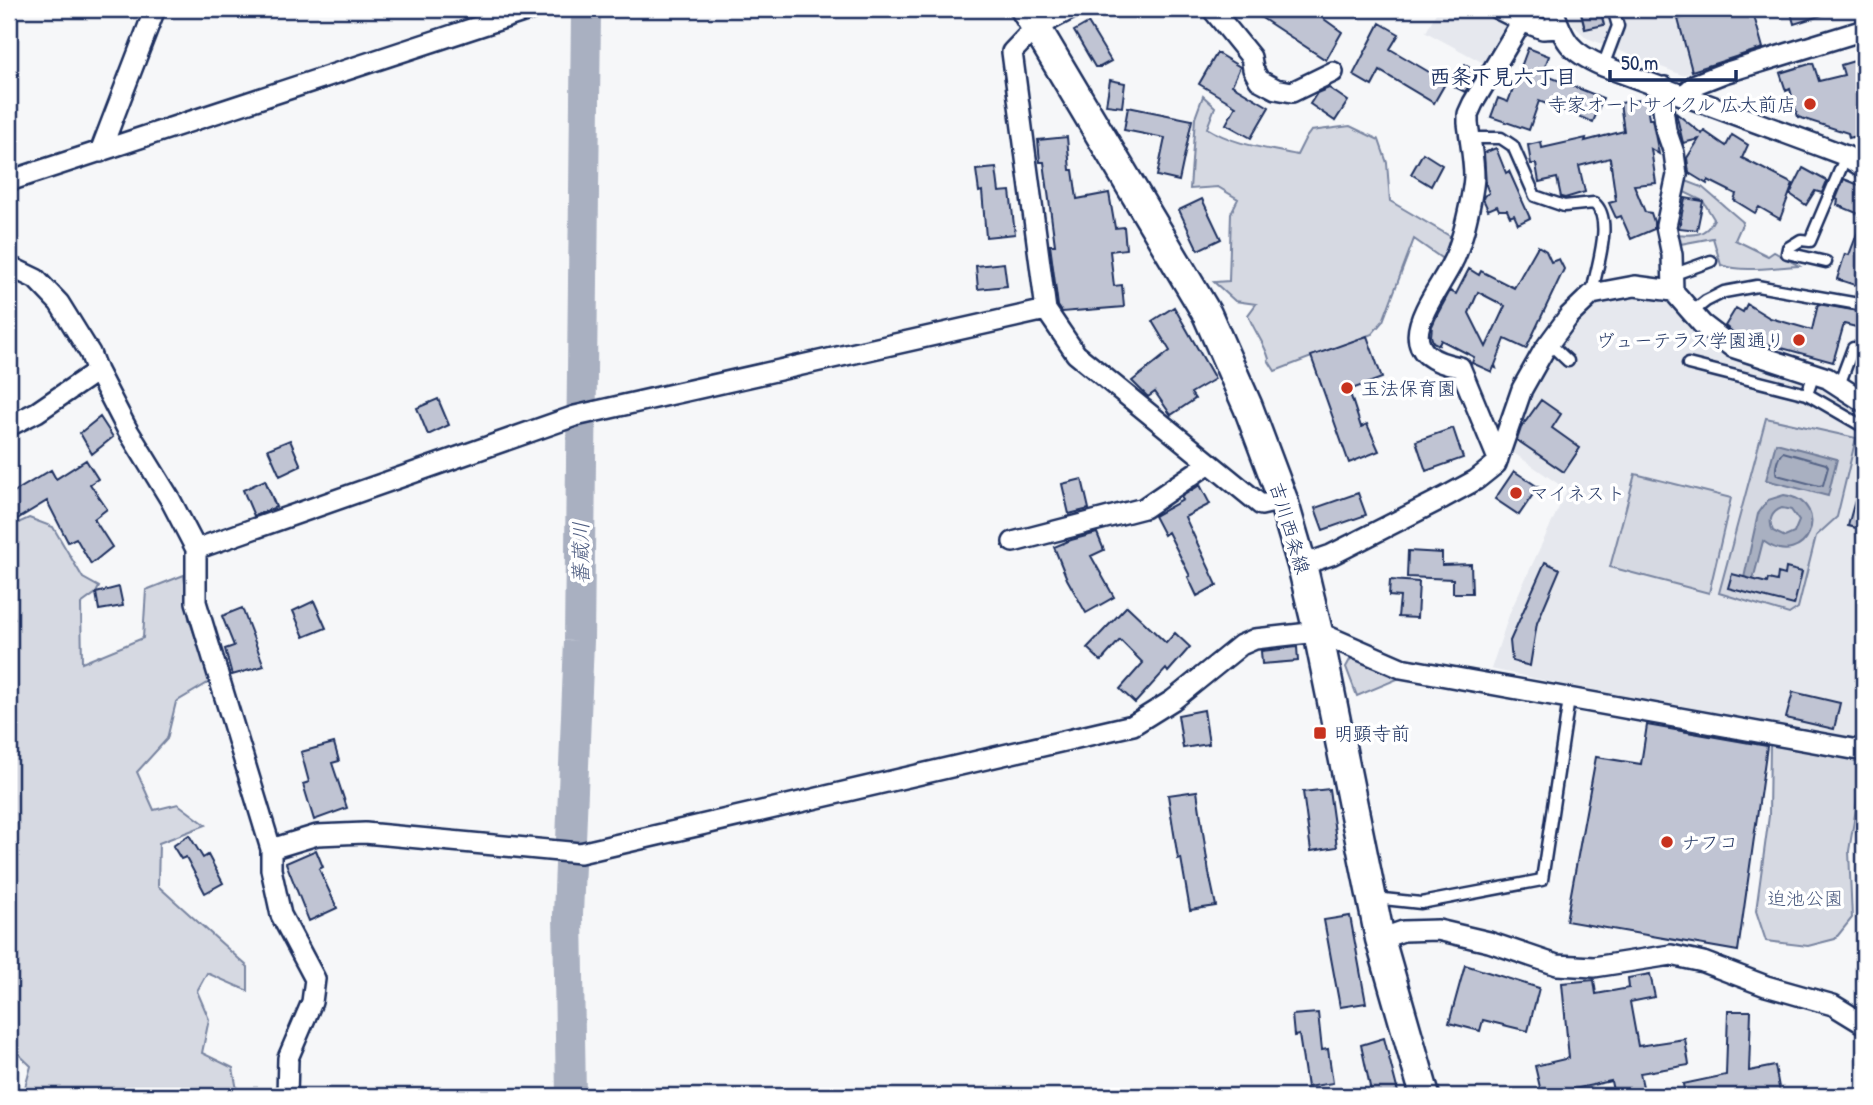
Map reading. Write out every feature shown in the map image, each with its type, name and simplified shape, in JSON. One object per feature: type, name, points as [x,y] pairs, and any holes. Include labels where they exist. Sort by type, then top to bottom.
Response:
[{"type":"main road","name":"吉川西条線","points":[[1030,18],[1071,82],[1207,314],[1248,407],[1283,500],[1318,632],[1380,939],[1425,1096]]},
{"type":"street","points":[[100,152],[155,9]]},
{"type":"street","points":[[9,181],[532,9]]},
{"type":"street","points":[[1071,9],[1030,18],[1012,52],[1045,310],[1076,354],[1208,464],[1261,505],[1283,500]]},
{"type":"street","points":[[1212,9],[1251,58],[1252,69],[1259,80],[1276,89],[1292,92],[1332,72]]},
{"type":"street","points":[[1499,9],[1544,29],[1560,28]]},
{"type":"street","points":[[1553,9],[1564,39],[1572,49],[1603,66],[1685,94],[1846,156],[1864,168]]},
{"type":"street","points":[[1498,459],[1460,367],[1435,361],[1426,353],[1419,340],[1420,318],[1453,261],[1464,230],[1474,178],[1468,114],[1522,21]]},
{"type":"street","points":[[1685,94],[1696,85],[1724,73],[1864,34]]},
{"type":"street","points":[[1664,87],[1662,101],[1666,130],[1674,153],[1677,175],[1666,226],[1672,256],[1673,283],[1702,324],[1732,347],[1814,374],[1839,385],[1864,401]]},
{"type":"street","points":[[9,266],[36,279],[59,303],[90,353],[127,429],[170,499],[196,549],[196,602],[271,849],[271,869],[281,915],[315,979],[312,1002],[288,1058],[287,1096]]},
{"type":"street","points":[[1302,565],[1331,555],[1476,480],[1496,464],[1522,389],[1549,343],[1569,316],[1592,294],[1673,283]]},
{"type":"street","points":[[196,549],[582,415],[1045,310]]},
{"type":"street","points":[[9,426],[37,412],[97,371]]},
{"type":"street","points":[[1013,542],[1144,508],[1208,464]]},
{"type":"street","points":[[271,849],[317,835],[365,833],[571,853],[1133,725],[1172,700],[1241,645],[1255,639],[1318,632],[1401,668],[1864,751]]},
{"type":"street","points":[[1380,939],[1404,931],[1438,930],[1489,942],[1557,965],[1569,966],[1594,967],[1671,955],[1703,962],[1766,986],[1833,1005],[1864,1024]]},
{"type":"lane","points":[[1603,66],[1618,26],[1613,9]]},
{"type":"lane","points":[[1470,138],[1501,138],[1513,146],[1535,196],[1564,206],[1594,203],[1600,208],[1604,222],[1603,238],[1592,294]]},
{"type":"lane","points":[[1826,262],[1787,253],[1788,248],[1801,240],[1810,241],[1846,156]]},
{"type":"lane","points":[[1673,283],[1711,261]]},
{"type":"lane","points":[[1692,312],[1724,292],[1757,286],[1864,305]]},
{"type":"lane","points":[[1549,343],[1568,361]]},
{"type":"lane","points":[[1839,385],[1853,348]]},
{"type":"lane","points":[[1688,364],[1807,394],[1864,426]]},
{"type":"lane","points":[[1807,394],[1814,374]]},
{"type":"lane","points":[[1372,898],[1420,903],[1542,880],[1569,699]]},
{"type":"shaded area","points":[[1438,9],[1530,9],[1533,19],[1489,66],[1426,32]]},
{"type":"shaded area","points":[[1567,9],[1752,9],[1765,53],[1682,75],[1587,38],[1573,25]]},
{"type":"shaded area","points":[[1633,296],[1652,298],[1673,306],[1706,344],[1731,358],[1831,389],[1864,413],[1864,739],[1491,669],[1510,612],[1567,490],[1511,451],[1532,391],[1553,353],[1582,313],[1597,302]]},
{"type":"green space","points":[[1203,96],[1215,107],[1207,128],[1250,145],[1297,155],[1311,131],[1350,126],[1379,140],[1387,163],[1390,201],[1453,238],[1447,262],[1414,239],[1383,321],[1372,334],[1275,371],[1248,315],[1256,304],[1235,301],[1214,282],[1229,281],[1231,213],[1238,199],[1218,187],[1190,189],[1195,118]]},
{"type":"green space","points":[[1681,179],[1702,187],[1743,222],[1735,240],[1768,256],[1774,252],[1799,266],[1750,269],[1721,265],[1713,238],[1675,245],[1672,234],[1691,235],[1702,232],[1714,219],[1703,201],[1678,189]]},
{"type":"green space","points":[[1766,418],[1856,438],[1837,517],[1816,536],[1798,608],[1789,614],[1719,593]]},
{"type":"green space","points":[[1635,474],[1731,498],[1709,593],[1610,567]]},
{"type":"green space","points":[[29,518],[53,527],[83,578],[99,587],[96,593],[81,604],[82,663],[143,638],[146,590],[184,575],[189,619],[211,681],[176,702],[167,739],[137,772],[154,810],[178,804],[206,825],[159,843],[158,886],[248,967],[248,991],[207,973],[197,991],[209,1019],[202,1053],[233,1068],[237,1090],[215,1096],[9,1096],[24,1091],[31,1066],[9,1045],[9,621],[15,619],[9,609],[9,527]]},
{"type":"green space","points":[[1353,654],[1400,678],[1357,696],[1346,667]]},
{"type":"green space","name":"迫池公園","points":[[1770,743],[1864,760],[1849,851],[1852,918],[1835,939],[1808,946],[1766,941],[1756,911],[1769,816]]},
{"type":"water","points":[[1776,443],[1837,459],[1828,496],[1766,480]]},
{"type":"water","points":[[1784,495],[1800,500],[1808,510],[1811,521],[1809,533],[1802,543],[1792,549],[1779,549],[1763,541],[1753,580],[1744,578],[1758,514],[1768,500]],"holes":[[[1782,508],[1791,510],[1799,521],[1794,533],[1785,537],[1773,531],[1772,517]]]},
{"type":"building","points":[[1248,9],[1310,9],[1342,32],[1326,60]]},
{"type":"building","points":[[1580,9],[1600,9],[1604,25],[1585,29]]},
{"type":"building","points":[[1714,9],[1752,9],[1763,48],[1692,71],[1678,19]]},
{"type":"building","points":[[1790,9],[1832,9],[1832,12],[1794,24]]},
{"type":"building","points":[[1088,23],[1111,61],[1100,67],[1095,67],[1074,31]]},
{"type":"building","points":[[1380,23],[1399,34],[1390,49],[1446,82],[1434,103],[1380,71],[1372,86],[1353,75]]},
{"type":"building","points":[[1528,48],[1549,56],[1542,74],[1603,98],[1593,122],[1539,101],[1529,130],[1491,117],[1498,98],[1508,102]]},
{"type":"building","points":[[1217,53],[1240,67],[1232,85],[1269,107],[1251,138],[1226,124],[1236,106],[1199,84]]},
{"type":"building","points":[[1864,58],[1864,134],[1849,138],[1848,133],[1798,117],[1790,89],[1786,91],[1780,73],[1813,63],[1819,81],[1844,75],[1841,65]]},
{"type":"building","points":[[1465,65],[1477,72],[1465,92],[1453,86]]},
{"type":"building","points":[[1110,80],[1125,83],[1122,107],[1106,105]]},
{"type":"building","points":[[1329,88],[1348,101],[1335,121],[1310,104],[1317,93]]},
{"type":"building","points":[[1646,99],[1659,154],[1651,149],[1656,183],[1634,185],[1645,212],[1651,213],[1654,229],[1631,239],[1621,216],[1616,218],[1609,203],[1616,201],[1610,158],[1579,166],[1585,192],[1565,198],[1561,197],[1557,178],[1539,182],[1536,164],[1531,164],[1528,145],[1541,142],[1542,148],[1624,131],[1620,103]]},
{"type":"building","points":[[1128,107],[1192,120],[1179,181],[1157,176],[1165,138],[1124,130]]},
{"type":"building","points":[[1676,113],[1702,134],[1704,131],[1726,146],[1732,135],[1748,145],[1742,158],[1793,184],[1780,219],[1759,207],[1755,213],[1734,200],[1736,194],[1708,180],[1707,184],[1689,173],[1687,158],[1699,139],[1683,143]]},
{"type":"building","points":[[1067,137],[1070,170],[1073,170],[1077,199],[1109,193],[1115,228],[1124,227],[1126,249],[1110,251],[1114,286],[1122,285],[1124,307],[1062,312],[1058,306],[1050,245],[1055,245],[1044,162],[1040,162],[1038,140]]},
{"type":"building","points":[[1496,148],[1530,218],[1518,224],[1514,215],[1510,217],[1507,210],[1499,210],[1497,206],[1488,210],[1483,199],[1489,193],[1484,153]]},
{"type":"building","points":[[1423,153],[1442,165],[1431,186],[1411,174]]},
{"type":"building","points":[[996,168],[999,192],[1010,191],[1015,234],[986,237],[982,191],[979,192],[976,170]]},
{"type":"building","points":[[1803,168],[1827,181],[1822,193],[1815,191],[1806,205],[1790,194]]},
{"type":"building","points":[[1844,179],[1864,187],[1864,216],[1837,205],[1836,199]]},
{"type":"building","points":[[1685,198],[1703,201],[1697,230],[1679,228]]},
{"type":"building","points":[[1202,199],[1221,239],[1198,250],[1179,210]]},
{"type":"building","points":[[1863,218],[1864,297],[1855,296],[1858,286],[1837,279],[1845,254],[1849,255]]},
{"type":"building","points":[[1538,246],[1546,251],[1551,262],[1559,259],[1564,269],[1526,349],[1505,339],[1496,368],[1494,367],[1492,372],[1472,363],[1474,357],[1441,340],[1439,345],[1433,342],[1432,326],[1438,313],[1450,291],[1456,294],[1469,269],[1479,275],[1481,271],[1514,288]],"holes":[[[1478,292],[1505,306],[1486,347],[1469,313]]]},
{"type":"building","points":[[1004,263],[1007,286],[978,289],[976,266]]},
{"type":"building","points":[[1747,304],[1770,318],[1812,330],[1818,304],[1864,312],[1864,329],[1844,324],[1833,362],[1738,336],[1725,326],[1736,308],[1743,312]]},
{"type":"building","points":[[1174,307],[1215,379],[1191,393],[1195,399],[1171,415],[1155,392],[1148,397],[1132,381],[1170,351],[1152,321]]},
{"type":"building","points":[[1367,336],[1382,378],[1349,390],[1361,427],[1367,424],[1379,451],[1349,463],[1311,356]]},
{"type":"building","points":[[438,399],[449,425],[428,435],[417,408]]},
{"type":"building","points":[[1541,400],[1561,414],[1552,428],[1580,448],[1564,472],[1517,440],[1521,428]]},
{"type":"building","points":[[100,417],[113,437],[92,454],[80,433]]},
{"type":"building","points":[[1453,428],[1463,458],[1426,471],[1416,441]]},
{"type":"building","points":[[290,440],[301,466],[280,476],[268,449]]},
{"type":"building","points":[[86,460],[98,479],[90,484],[107,509],[94,519],[112,547],[91,564],[76,538],[68,542],[47,501],[9,524],[9,495],[51,470],[56,479]]},
{"type":"building","name":"マイネスト","points":[[1514,471],[1538,487],[1519,515],[1495,499]]},
{"type":"building","points":[[1082,479],[1089,509],[1069,514],[1062,484]]},
{"type":"building","points":[[265,480],[276,507],[254,516],[243,490]]},
{"type":"building","points":[[1860,482],[1864,483],[1864,530],[1848,526]]},
{"type":"building","points":[[1200,485],[1210,504],[1185,517],[1217,585],[1197,596],[1168,532],[1164,535],[1154,516],[1183,500],[1181,497]]},
{"type":"building","points":[[1358,493],[1366,515],[1323,530],[1315,508]]},
{"type":"building","points":[[1097,533],[1104,550],[1091,556],[1114,597],[1086,613],[1067,579],[1054,547]]},
{"type":"building","points":[[1408,551],[1442,553],[1442,565],[1471,564],[1472,593],[1453,593],[1453,579],[1407,577]]},
{"type":"building","points":[[1545,562],[1560,569],[1537,623],[1530,666],[1512,661],[1510,641]]},
{"type":"building","points":[[1786,568],[1802,572],[1794,605],[1728,588],[1732,574],[1767,583],[1768,579],[1777,581],[1778,573],[1785,575]]},
{"type":"building","points":[[1390,580],[1419,582],[1417,618],[1398,617],[1400,597],[1389,596]]},
{"type":"building","points":[[119,587],[123,606],[99,610],[96,593]]},
{"type":"building","points":[[314,601],[326,628],[304,637],[293,611]]},
{"type":"building","points":[[1127,606],[1166,643],[1175,633],[1190,647],[1135,703],[1120,689],[1143,663],[1120,640],[1101,661],[1087,648]]},
{"type":"building","points":[[242,608],[264,666],[232,675],[225,649],[234,646],[222,616]]},
{"type":"building","points":[[1297,647],[1298,661],[1262,664],[1261,651]]},
{"type":"building","points":[[1793,692],[1840,703],[1834,729],[1786,718]]},
{"type":"building","points":[[1204,710],[1209,744],[1183,748],[1178,715]]},
{"type":"building","name":"ナフコ","points":[[1647,725],[1767,746],[1738,951],[1566,921],[1596,757],[1641,764]]},
{"type":"building","points":[[334,743],[339,761],[332,763],[347,808],[314,820],[303,784],[309,782],[301,752]]},
{"type":"building","points":[[1329,789],[1337,847],[1311,851],[1303,792]]},
{"type":"building","points":[[1197,791],[1216,906],[1190,910],[1181,858],[1178,859],[1168,795]]},
{"type":"building","points":[[189,835],[203,858],[208,855],[223,883],[205,893],[186,857],[181,859],[173,846]]},
{"type":"building","points":[[316,850],[323,867],[319,869],[337,908],[309,921],[286,863]]},
{"type":"building","points":[[1350,916],[1366,1003],[1340,1007],[1324,920]]},
{"type":"building","points":[[1465,965],[1539,988],[1528,1031],[1483,1020],[1480,1031],[1449,1023]]},
{"type":"building","points":[[1650,974],[1655,997],[1630,1002],[1638,1046],[1685,1039],[1689,1065],[1640,1073],[1645,1096],[1614,1096],[1611,1081],[1542,1096],[1535,1066],[1569,1058],[1562,983],[1594,980],[1596,994],[1629,988],[1628,978]]},
{"type":"building","points":[[1728,1011],[1751,1011],[1749,1071],[1775,1066],[1780,1093],[1764,1096],[1685,1096],[1683,1084],[1726,1075]]},
{"type":"building","points":[[1318,1013],[1322,1050],[1328,1049],[1333,1083],[1307,1087],[1299,1035],[1294,1036],[1292,1015]]},
{"type":"building","points":[[1384,1038],[1399,1096],[1372,1096],[1361,1045]]},
{"type":"waterway","name":"蕃蔵川","points":[[571,1096],[568,915],[579,641],[584,9]]},
{"type":"place","name":"寺家オートサイクル 広大前店","points":[[1810,104]]},
{"type":"place","name":"ヴューテラス学園通り","points":[[1799,340]]},
{"type":"place","name":"玉法保育園","points":[[1347,388]]},
{"type":"place","name":"マイネスト","points":[[1516,493]]},
{"type":"place","name":"明顕寺前","points":[[1320,733]]},
{"type":"place","name":"ナフコ","points":[[1667,842]]},
{"type":"district","name":"西条下見六丁目","points":[[1503,76]]}]
